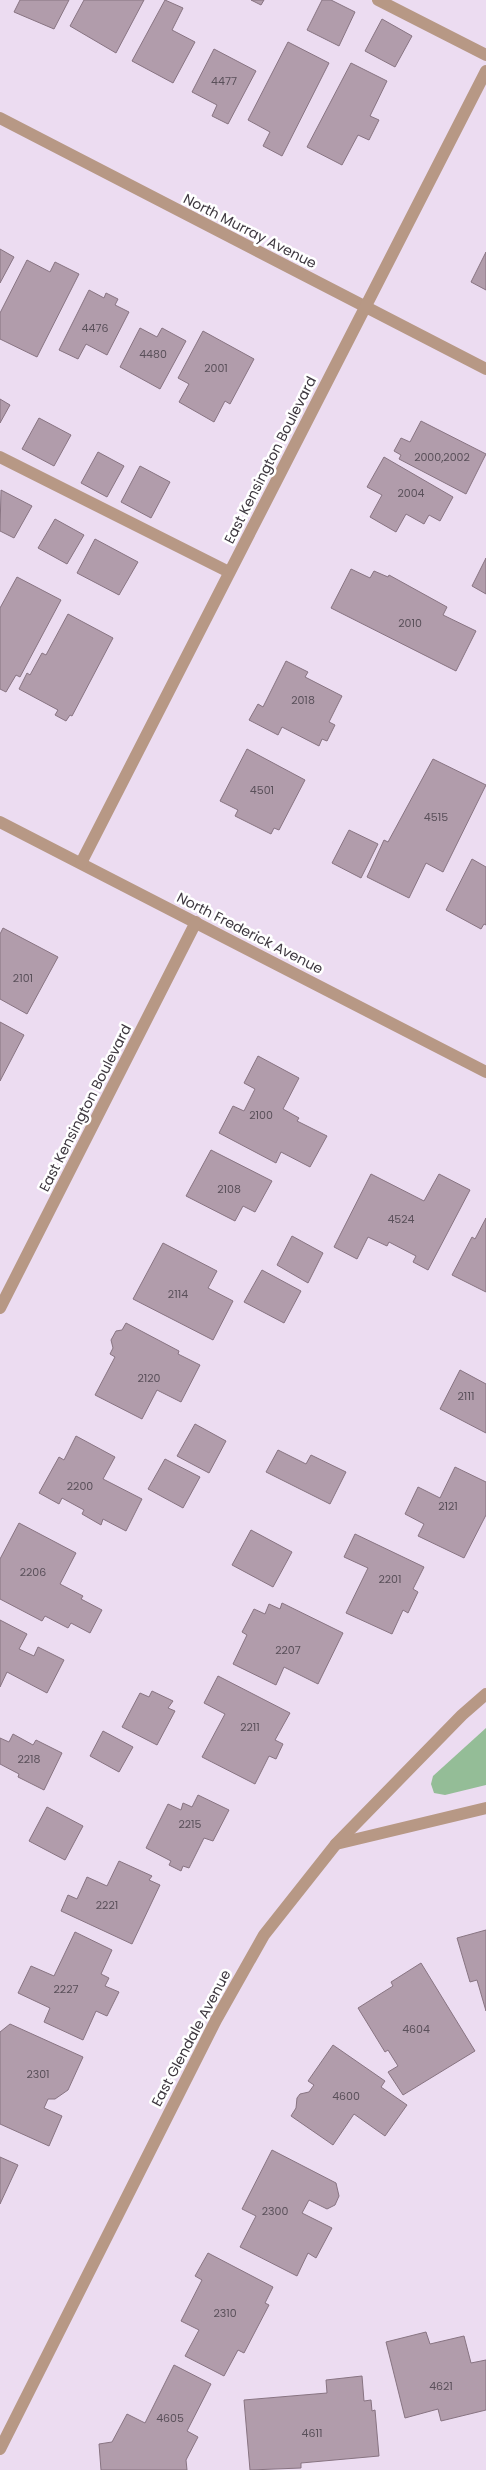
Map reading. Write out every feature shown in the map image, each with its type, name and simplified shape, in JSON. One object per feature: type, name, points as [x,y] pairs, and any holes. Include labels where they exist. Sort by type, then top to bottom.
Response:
[{"type":"street","points":[[378,0],[486,55]]},
{"type":"street","name":"East Kensington Boulevard","points":[[81,864],[486,71]]},
{"type":"street","name":"North Murray Avenue","points":[[0,118],[486,369]]},
{"type":"street","points":[[0,457],[229,572]]},
{"type":"street","name":"North Frederick Avenue","points":[[0,822],[486,1072]]},
{"type":"street","name":"East Kensington Boulevard","points":[[0,1308],[196,922]]},
{"type":"street","name":"East Glendale Avenue","points":[[0,2448],[216,2020],[264,1935],[336,1844],[486,1694]]},
{"type":"street","points":[[336,1844],[486,1808]]},
{"type":"green space","points":[[486,1728],[486,1785],[445,1795],[434,1793],[431,1784],[433,1776]]},
{"type":"building","points":[[20,0],[69,0],[54,29],[14,12]]},
{"type":"building","points":[[84,0],[144,0],[116,53],[70,26]]},
{"type":"building","points":[[165,0],[183,8],[172,30],[195,42],[173,83],[132,61]]},
{"type":"building","points":[[251,0],[264,0],[261,5]]},
{"type":"building","points":[[322,0],[331,0],[355,12],[339,46],[307,30]]},
{"type":"building","points":[[382,19],[412,36],[395,67],[365,51]]},
{"type":"building","points":[[288,42],[329,63],[282,156],[263,146],[270,132],[248,120]]},
{"type":"building","points":[[214,49],[256,71],[228,124],[212,116],[217,105],[192,92]]},
{"type":"building","points":[[351,63],[387,81],[370,116],[379,120],[369,140],[358,135],[342,165],[307,147]]},
{"type":"building","points":[[0,249],[14,257],[0,283]]},
{"type":"building","points":[[486,252],[486,290],[471,282]]},
{"type":"building","points":[[27,260],[50,272],[55,262],[79,274],[37,357],[0,339],[0,313]]},
{"type":"building","points":[[89,290],[104,298],[106,293],[118,299],[115,305],[129,312],[107,355],[86,344],[78,359],[59,350]]},
{"type":"building","points":[[140,328],[157,337],[162,328],[186,341],[160,389],[120,367]]},
{"type":"building","points":[[203,331],[254,359],[230,404],[225,401],[214,422],[179,402],[189,384],[178,378]]},
{"type":"building","points":[[0,399],[10,405],[0,423]]},
{"type":"building","points":[[39,418],[71,435],[54,466],[22,449]]},
{"type":"building","points":[[421,421],[486,454],[466,494],[399,459],[401,455],[394,451],[401,438],[410,442]]},
{"type":"building","points":[[98,452],[124,466],[107,497],[81,483]]},
{"type":"building","points":[[384,457],[453,497],[440,521],[429,515],[424,524],[406,514],[396,532],[370,517],[382,495],[367,487]]},
{"type":"building","points":[[140,466],[170,482],[151,518],[121,502]]},
{"type":"building","points":[[1,490],[32,506],[14,538],[0,531]]},
{"type":"building","points":[[55,519],[84,535],[67,564],[38,548]]},
{"type":"building","points":[[95,539],[138,562],[119,595],[77,573]]},
{"type":"building","points":[[486,558],[486,594],[472,586]]},
{"type":"building","points":[[351,569],[370,578],[374,571],[388,577],[389,575],[447,607],[443,615],[476,631],[456,671],[331,608]]},
{"type":"building","points":[[17,577],[61,600],[20,677],[16,675],[6,692],[0,689],[0,608]]},
{"type":"building","points":[[68,614],[113,638],[72,716],[70,715],[66,721],[55,715],[58,710],[19,689],[27,673],[30,675],[42,653],[46,655]]},
{"type":"building","points":[[286,661],[308,672],[305,677],[342,696],[329,722],[335,725],[327,741],[322,739],[319,746],[282,727],[278,735],[249,720],[258,704],[263,707]]},
{"type":"building","points":[[247,749],[305,780],[279,830],[274,828],[271,834],[235,816],[238,810],[220,801]]},
{"type":"building","points":[[433,759],[486,785],[443,872],[426,863],[409,898],[367,877],[384,840],[388,842]]},
{"type":"building","points":[[349,830],[378,844],[361,878],[332,863]]},
{"type":"building","points":[[472,859],[486,867],[486,925],[484,924],[481,929],[446,910]]},
{"type":"building","points":[[3,928],[58,957],[27,1014],[0,999],[0,934]]},
{"type":"building","points":[[0,1022],[24,1035],[0,1081]]},
{"type":"building","points":[[258,1056],[299,1078],[283,1109],[299,1118],[297,1121],[327,1136],[310,1167],[281,1152],[276,1163],[219,1133],[233,1106],[244,1111],[255,1089],[244,1083]]},
{"type":"building","points":[[211,1150],[272,1181],[255,1212],[243,1206],[235,1221],[186,1196]]},
{"type":"building","points":[[371,1174],[424,1201],[439,1174],[470,1190],[428,1270],[413,1262],[416,1256],[389,1242],[387,1246],[368,1237],[357,1259],[334,1247]]},
{"type":"building","points":[[486,1218],[486,1292],[452,1275],[472,1237],[475,1239]]},
{"type":"building","points":[[292,1236],[323,1253],[308,1283],[277,1265]]},
{"type":"building","points":[[163,1243],[217,1271],[208,1288],[233,1301],[213,1340],[133,1299]]},
{"type":"building","points":[[262,1270],[301,1291],[284,1323],[244,1302]]},
{"type":"building","points":[[126,1323],[179,1351],[178,1354],[200,1365],[181,1402],[157,1390],[142,1419],[95,1395],[115,1357],[110,1354],[113,1348],[111,1340],[116,1331],[122,1330]]},
{"type":"building","points":[[460,1370],[486,1384],[486,1433],[440,1409]]},
{"type":"building","points":[[195,1424],[226,1441],[209,1473],[177,1456]]},
{"type":"building","points":[[76,1436],[115,1457],[103,1479],[142,1499],[126,1531],[103,1519],[101,1525],[82,1514],[84,1510],[62,1498],[59,1504],[39,1493],[59,1457],[64,1460]]},
{"type":"building","points":[[278,1450],[306,1464],[311,1455],[346,1472],[330,1504],[266,1472]]},
{"type":"building","points":[[165,1459],[200,1477],[183,1508],[148,1489]]},
{"type":"building","points":[[455,1467],[486,1482],[486,1515],[464,1558],[418,1536],[424,1524],[405,1514],[418,1487],[440,1498]]},
{"type":"building","points":[[19,1523],[76,1553],[60,1584],[83,1596],[81,1599],[102,1610],[90,1633],[71,1623],[68,1628],[45,1616],[42,1621],[0,1599],[0,1559]]},
{"type":"building","points":[[251,1530],[292,1552],[273,1587],[232,1565]]},
{"type":"building","points":[[355,1534],[424,1567],[413,1589],[418,1592],[408,1613],[403,1610],[392,1634],[346,1613],[368,1568],[344,1557]]},
{"type":"building","points":[[282,1603],[343,1633],[318,1684],[284,1667],[276,1685],[233,1664],[247,1635],[242,1632],[254,1609],[265,1614],[269,1604],[280,1609]]},
{"type":"building","points":[[0,1620],[27,1634],[19,1649],[34,1656],[38,1647],[64,1660],[47,1693],[7,1672],[0,1687]]},
{"type":"building","points":[[218,1676],[290,1713],[275,1740],[283,1744],[276,1759],[269,1756],[255,1784],[202,1757],[225,1714],[204,1703]]},
{"type":"building","points":[[152,1691],[173,1701],[168,1708],[175,1711],[157,1745],[122,1727],[140,1693],[149,1697]]},
{"type":"building","points":[[103,1731],[133,1747],[119,1772],[90,1756]]},
{"type":"building","points":[[13,1734],[33,1745],[36,1740],[62,1753],[44,1790],[18,1777],[19,1774],[0,1764],[0,1738],[9,1742]]},
{"type":"building","points":[[198,1795],[229,1810],[213,1841],[204,1838],[189,1868],[183,1866],[181,1871],[169,1865],[171,1861],[146,1848],[168,1804],[181,1810],[183,1803],[192,1807]]},
{"type":"building","points":[[47,1807],[83,1826],[65,1860],[29,1841]]},
{"type":"building","points":[[119,1861],[152,1876],[149,1880],[160,1885],[132,1944],[61,1911],[68,1895],[77,1899],[87,1877],[107,1886]]},
{"type":"building","points":[[486,1930],[486,2011],[477,1980],[470,1982],[457,1938]]},
{"type":"building","points":[[75,1932],[112,1950],[101,1974],[109,1978],[105,1986],[119,1992],[107,2016],[96,2011],[83,2040],[44,2022],[50,2008],[18,1993],[31,1966],[54,1976]]},
{"type":"building","points":[[421,1963],[475,2051],[403,2095],[388,2072],[398,2066],[388,2050],[385,2052],[358,2008],[393,1986],[391,1982]]},
{"type":"building","points":[[10,2024],[83,2057],[68,2090],[55,2099],[48,2099],[44,2108],[62,2116],[49,2146],[0,2124],[0,2032]]},
{"type":"building","points":[[333,2045],[385,2081],[381,2087],[407,2105],[385,2136],[354,2114],[333,2145],[291,2116],[296,2108],[297,2098],[300,2094],[309,2092],[314,2085],[308,2081]]},
{"type":"building","points":[[272,2150],[336,2183],[339,2196],[335,2205],[327,2209],[309,2200],[302,2213],[332,2228],[316,2258],[308,2253],[297,2276],[240,2247],[256,2216],[242,2209]]},
{"type":"building","points":[[0,2157],[18,2165],[0,2204]]},
{"type":"building","points":[[208,2253],[273,2287],[265,2303],[269,2305],[244,2353],[238,2350],[224,2376],[185,2356],[199,2330],[181,2321],[202,2280],[195,2276]]},
{"type":"building","points":[[426,2332],[430,2344],[464,2336],[471,2363],[486,2360],[486,2410],[441,2421],[438,2409],[405,2418],[386,2342]]},
{"type":"building","points":[[174,2365],[211,2384],[187,2431],[198,2437],[186,2460],[187,2470],[101,2470],[99,2444],[112,2442],[127,2414],[145,2423]]},
{"type":"building","points":[[362,2376],[364,2401],[371,2400],[372,2411],[375,2410],[379,2456],[301,2463],[301,2468],[250,2470],[244,2400],[327,2393],[326,2380]]}]
